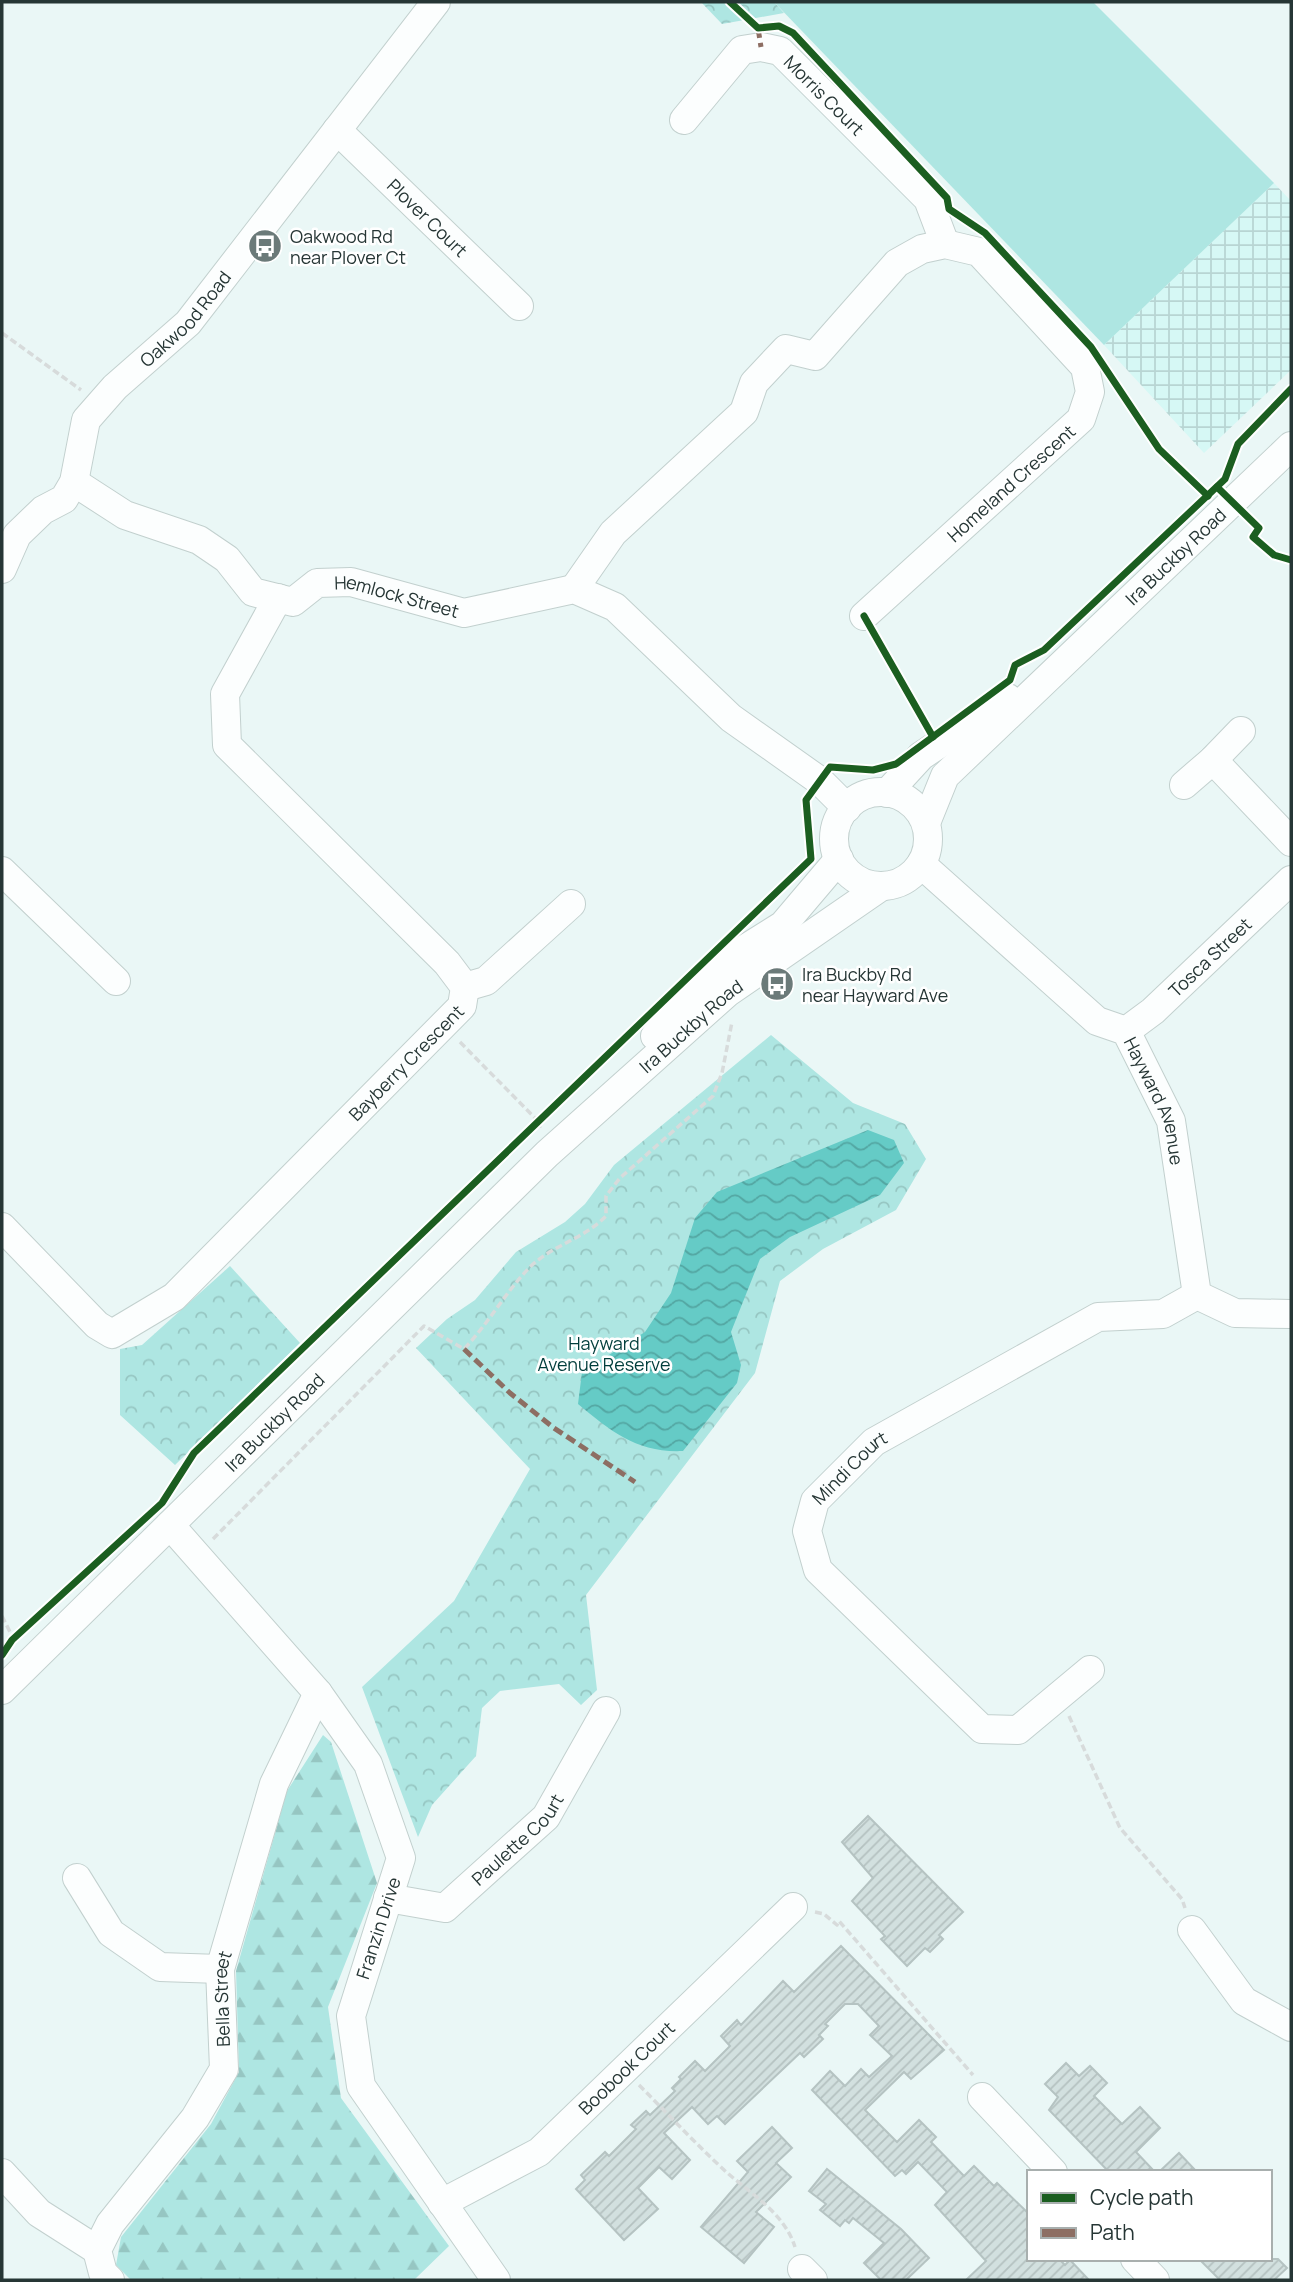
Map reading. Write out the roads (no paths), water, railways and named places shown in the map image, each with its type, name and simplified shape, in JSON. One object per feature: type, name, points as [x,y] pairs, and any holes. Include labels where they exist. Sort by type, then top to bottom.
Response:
[{"type":"street","name":"Oakwood Road","points":[[74,482],[86,420],[188,323],[436,2]]},
{"type":"street","name":"Morris Court","points":[[684,120],[742,50],[761,47],[780,51],[928,199],[945,244]]},
{"type":"street","name":"Plover Court","points":[[337,130],[519,306]]},
{"type":"street","name":"Homeland Crescent","points":[[575,589],[613,533],[744,412],[754,383],[786,349],[815,356],[897,263],[922,249],[945,244],[979,251],[1084,367],[1090,392],[1081,419],[864,616]]},
{"type":"street","name":"Ira Buckby Road","points":[[926,823],[945,776],[1023,703],[1058,664],[1291,446]]},
{"type":"street","points":[[2,569],[18,535],[43,510],[64,499],[74,482],[125,515],[199,540],[227,559],[253,592],[278,598]]},
{"type":"street","name":"Hemlock Street","points":[[278,598],[292,602],[317,583],[351,582],[464,612],[575,589]]},
{"type":"street","points":[[575,589],[615,607],[731,718],[820,781],[847,808]]},
{"type":"street","name":"Bayberry Crescent","points":[[2,1227],[97,1325],[111,1334],[174,1297],[462,1006],[465,986],[447,963],[227,745],[225,694],[278,598]]},
{"type":"street","name":"Ira Buckby Road","points":[[887,793],[921,756],[1058,664]]},
{"type":"street","points":[[1184,785],[1241,731]]},
{"type":"street","points":[[1213,760],[1291,842]]},
{"type":"street","points":[[872,793],[887,793],[911,803],[926,823],[928,837],[921,864],[911,876],[897,884],[882,886],[857,879],[839,859],[835,832],[847,808],[872,793]]},
{"type":"street","name":"Ira Buckby Road","points":[[547,1154],[708,978],[733,957],[783,925],[839,859]]},
{"type":"street","name":"Hayward Avenue","points":[[921,864],[1097,1021],[1126,1031],[1171,1121],[1197,1295]]},
{"type":"street","points":[[2,871],[116,981]]},
{"type":"street","name":"Tosca Street","points":[[1126,1031],[1153,1011],[1291,880]]},
{"type":"street","name":"Ira Buckby Road","points":[[2,1690],[547,1154],[727,993],[882,886]]},
{"type":"street","points":[[465,986],[486,981],[571,904]]},
{"type":"street","points":[[1197,1295],[1235,1313],[1291,1314]]},
{"type":"street","name":"Mindi Court","points":[[1090,1670],[1018,1730],[982,1729],[818,1570],[807,1531],[815,1501],[874,1442],[1098,1317],[1163,1314],[1197,1295]]},
{"type":"street","name":"Franzin Drive","points":[[170,1525],[318,1693],[368,1765],[401,1858],[351,2016],[360,2086],[496,2280]]},
{"type":"street","name":"Bella Street","points":[[97,2250],[110,2224],[195,2118],[224,2069],[220,1969],[274,1784],[318,1693]]},
{"type":"street","name":"Paulette Court","points":[[388,1898],[445,1908],[546,1817],[606,1711]]},
{"type":"street","points":[[77,1878],[111,1933],[160,1967],[220,1969]]},
{"type":"street","name":"Boobook Court","points":[[442,2203],[539,2152],[793,1907]]},
{"type":"street","points":[[1192,1930],[1244,2001],[1291,2027]]},
{"type":"street","points":[[982,2096],[1050,2170]]},
{"type":"street","points":[[2,2173],[39,2213],[97,2250],[103,2273],[110,2280]]},
{"type":"street","points":[[1137,2261],[1155,2280]]},
{"type":"water","points":[[868,1130],[894,1140],[904,1163],[880,1195],[790,1237],[760,1259],[731,1332],[741,1365],[737,1383],[683,1451],[652,1448],[626,1439],[578,1404],[582,1372],[645,1332],[671,1293],[695,1218],[717,1192]]},
{"type":"place","name":"Oakwood Rd near Plover Ct","points":[[265,246]]},
{"type":"place","name":"Ira Buckby Rd near Hayward Ave","points":[[777,984]]},
{"type":"park label","name":"Hayward Avenue Reserve","points":[[604,1353]]}]
